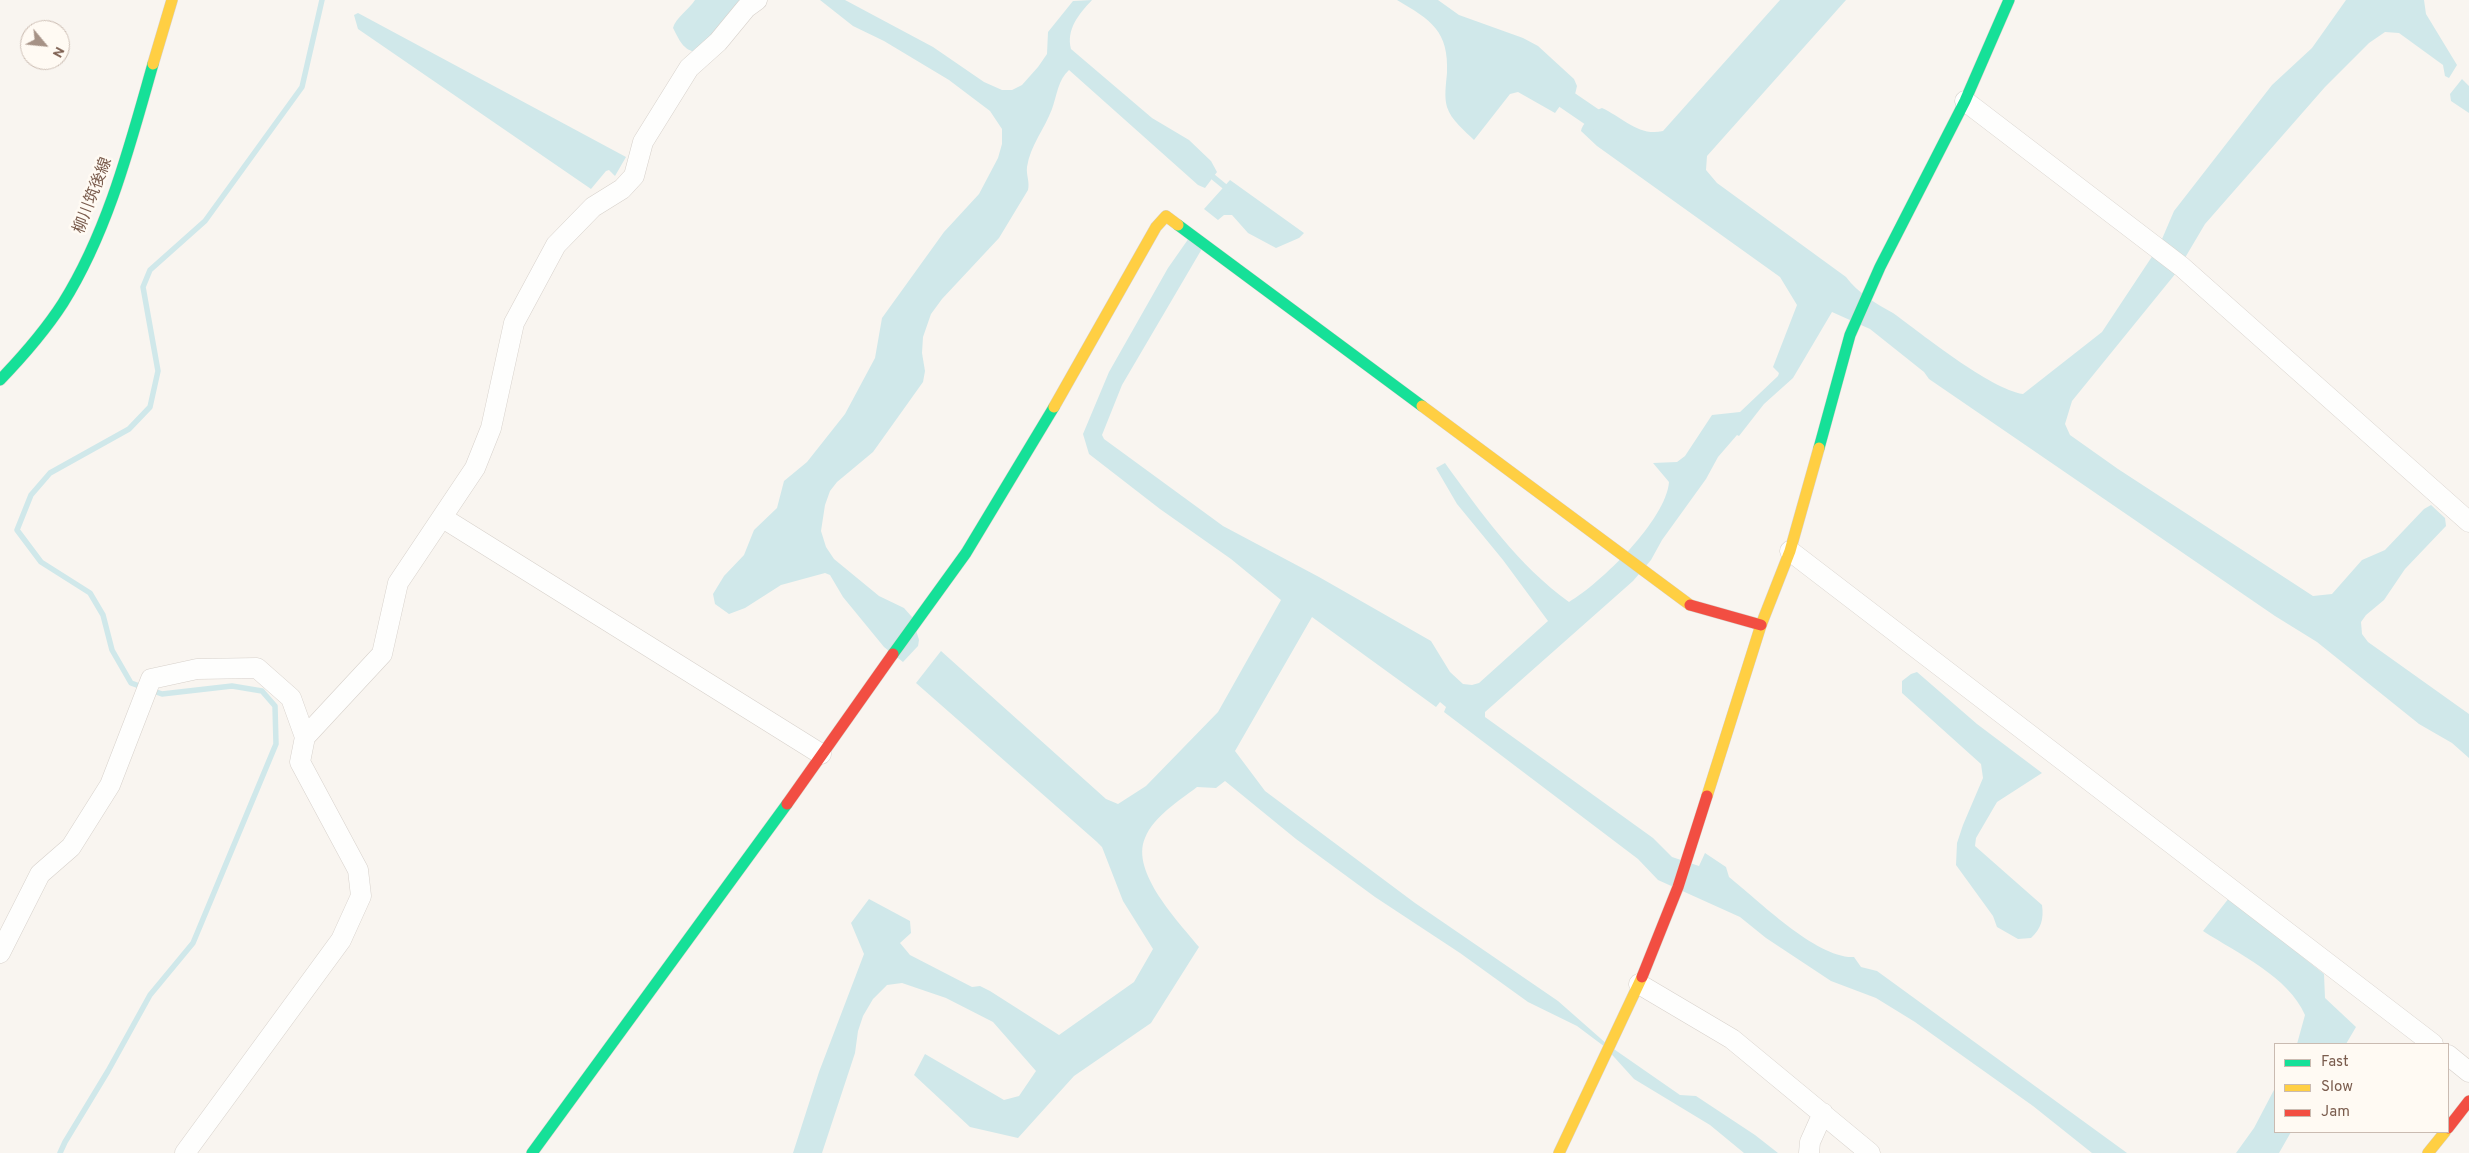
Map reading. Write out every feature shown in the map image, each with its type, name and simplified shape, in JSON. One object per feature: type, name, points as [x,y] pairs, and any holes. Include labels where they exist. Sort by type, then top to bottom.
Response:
[{"type":"street","name":"柳川筑後線","points":[[0,380],[51,321],[77,278],[108,213],[134,134],[172,0]]},
{"type":"street","points":[[305,737],[382,654],[398,583],[475,468],[491,428],[514,323],[556,246],[593,207],[622,189],[634,176],[643,142],[689,68],[718,42],[746,8],[757,0]]},
{"type":"street","points":[[1559,1153],[1639,984],[1678,887],[1761,625],[1790,551],[1850,335],[1880,266],[1965,101],[2009,0]]},
{"type":"street","points":[[1965,101],[2182,267],[2469,522]]},
{"type":"street","points":[[532,1153],[801,785],[821,754],[966,553],[1017,474],[1131,269],[1156,227],[1166,216],[1689,605],[1761,625]]},
{"type":"street","points":[[443,518],[821,754]]},
{"type":"street","points":[[1790,551],[2432,1043]]},
{"type":"street","points":[[0,953],[40,874],[71,847],[110,785],[138,709],[152,678],[197,669],[257,668],[291,698],[305,737],[300,762],[358,870],[361,896],[341,940],[185,1153]]},
{"type":"street","points":[[1639,984],[1732,1039],[1870,1153]]},
{"type":"street","points":[[2449,1056],[2469,1072]]},
{"type":"street","points":[[2449,1127],[2469,1101]]},
{"type":"street","points":[[1809,1153],[1810,1142],[1823,1113]]},
{"type":"street","points":[[2428,1153],[2444,1133]]},
{"type":"water","points":[[695,0],[746,0],[697,52],[685,47],[673,28],[676,21]]},
{"type":"water","points":[[820,0],[845,0],[933,47],[984,82],[1002,90],[1012,90],[1022,85],[1047,54],[1048,32],[1073,1],[1092,0],[1078,16],[1072,28],[1070,35],[1071,49],[1152,118],[1189,140],[1211,161],[1217,172],[1205,188],[1198,185],[1069,70],[1062,78],[1052,109],[1034,144],[1029,159],[1027,170],[1028,190],[999,238],[942,299],[931,314],[923,337],[922,353],[925,371],[923,382],[873,452],[837,482],[830,491],[825,505],[821,531],[826,547],[834,559],[879,596],[904,608],[912,617],[919,640],[918,646],[903,662],[884,647],[843,597],[830,575],[825,573],[781,585],[745,608],[729,614],[715,604],[713,594],[724,576],[744,555],[754,530],[777,508],[784,481],[807,462],[845,414],[875,358],[882,318],[944,232],[979,194],[998,158],[1002,144],[1002,129],[990,111],[949,80],[884,41],[853,26]]},
{"type":"water","points":[[1397,0],[1438,0],[1459,15],[1523,38],[1538,46],[1574,79],[1577,86],[1572,107],[1560,106],[1555,113],[1518,92],[1510,94],[1474,140],[1455,121],[1447,107],[1445,95],[1447,59],[1441,37],[1436,28],[1428,21]]},
{"type":"water","points":[[1780,0],[1846,0],[1707,156],[1706,170],[1717,183],[1846,277],[1867,297],[1893,313],[1975,372],[2009,390],[2023,394],[2102,332],[2159,246],[2174,211],[2272,85],[2312,48],[2346,0],[2424,0],[2426,14],[2457,65],[2449,78],[2445,76],[2443,65],[2399,33],[2385,32],[2369,43],[2325,87],[2205,224],[2176,273],[2072,401],[2065,424],[2070,435],[2118,469],[2313,596],[2332,594],[2362,560],[2385,550],[2424,509],[2431,505],[2445,518],[2446,526],[2405,569],[2384,600],[2366,615],[2361,622],[2362,634],[2368,642],[2469,714],[2469,758],[2452,743],[2419,724],[2317,642],[2275,616],[1929,379],[1924,372],[1870,329],[1832,312],[1793,378],[1764,404],[1739,436],[1737,435],[1718,457],[1706,479],[1662,540],[1651,560],[1633,581],[1485,712],[1485,717],[1653,838],[1672,857],[1699,866],[1705,853],[1726,867],[1729,877],[1806,939],[1823,949],[1839,955],[1854,957],[1861,967],[1877,971],[2127,1153],[2092,1153],[2033,1106],[1915,1022],[1876,998],[1831,981],[1766,938],[1740,917],[1658,880],[1638,859],[1444,712],[1446,707],[1440,702],[1436,707],[1312,617],[1235,751],[1265,791],[1415,903],[1558,1001],[1608,1045],[1680,1095],[1696,1096],[1755,1135],[1778,1153],[1744,1153],[1710,1125],[1634,1079],[1605,1047],[1577,1026],[1528,1002],[1460,953],[1375,897],[1296,839],[1225,781],[1216,788],[1197,787],[1168,809],[1149,830],[1142,851],[1144,866],[1150,881],[1169,910],[1199,947],[1151,1023],[1074,1076],[1018,1138],[970,1127],[914,1075],[925,1054],[1004,1100],[1019,1096],[1036,1071],[993,1022],[946,998],[902,983],[887,985],[873,999],[863,1016],[858,1031],[855,1053],[822,1153],[793,1153],[819,1072],[864,954],[851,923],[869,899],[910,921],[911,933],[900,943],[910,955],[972,987],[980,986],[990,991],[1059,1035],[1134,982],[1153,949],[1123,901],[1102,847],[916,683],[941,651],[1106,799],[1118,804],[1146,786],[1218,712],[1281,600],[1231,559],[1160,509],[1089,454],[1083,434],[1109,372],[1168,268],[1189,238],[1203,247],[1122,385],[1102,435],[1104,439],[1223,526],[1319,577],[1431,641],[1450,672],[1463,684],[1472,685],[1479,683],[1548,621],[1503,560],[1457,504],[1436,468],[1445,463],[1517,555],[1551,588],[1569,602],[1598,581],[1614,566],[1657,514],[1665,497],[1669,482],[1653,463],[1677,462],[1685,456],[1712,415],[1740,412],[1778,376],[1779,373],[1773,367],[1797,305],[1780,277],[1597,146],[1581,131],[1597,110],[1602,108],[1638,129],[1654,132],[1663,131]]},
{"type":"water","points":[[358,13],[626,157],[615,176],[609,170],[606,171],[591,189],[358,29],[354,15]]},
{"type":"water","points":[[2462,79],[2469,86],[2469,113],[2451,101],[2450,94]]},
{"type":"water","points":[[1230,180],[1304,233],[1299,238],[1276,248],[1248,233],[1232,215],[1224,215],[1218,220],[1204,209]]},
{"type":"water","points":[[1917,672],[1977,724],[2042,773],[1997,802],[1976,838],[1975,846],[2042,905],[2043,915],[2041,923],[2031,938],[2018,939],[1997,927],[1993,916],[1956,865],[1957,843],[1983,778],[1981,764],[1902,693],[1902,681]]},
{"type":"water","points":[[2229,898],[2324,974],[2325,998],[2356,1027],[2347,1043],[2297,1043],[2305,1015],[2287,989],[2261,967],[2203,931]]},
{"type":"water","points":[[2274,1090],[2274,1133],[2290,1133],[2279,1153],[2236,1153],[2254,1128]]},
{"type":"waterway","points":[[60,1153],[150,995],[193,943],[276,744],[275,706],[262,691],[232,686],[162,694],[131,683],[112,650],[103,615],[90,593],[41,562],[17,530],[31,495],[50,473],[129,429],[150,407],[158,371],[143,287],[150,270],[205,221],[302,87],[322,0]]},
{"type":"waterway","points":[[1551,89],[1614,132]]},
{"type":"waterway","points":[[1207,172],[1229,190]]},
{"type":"traffic: fast","points":[[1819,448],[1850,335],[1880,267],[1965,101],[2009,0]]},
{"type":"traffic: fast","points":[[0,380],[33,343],[63,303],[93,247],[116,187],[153,64]]},
{"type":"traffic: fast","points":[[1178,225],[1422,406]]},
{"type":"traffic: fast","points":[[893,654],[966,553],[1054,407]]},
{"type":"traffic: fast","points":[[532,1153],[787,804]]},
{"type":"traffic: slow","points":[[153,64],[172,0]]},
{"type":"traffic: slow","points":[[1054,407],[1156,227],[1166,216],[1178,225]]},
{"type":"traffic: slow","points":[[1422,406],[1690,605]]},
{"type":"traffic: slow","points":[[1707,796],[1761,625],[1790,551],[1819,448]]},
{"type":"traffic: slow","points":[[1559,1153],[1642,977]]},
{"type":"traffic: slow","points":[[2428,1153],[2444,1133]]},
{"type":"traffic: jam","points":[[1690,605],[1761,625]]},
{"type":"traffic: jam","points":[[787,804],[893,654]]},
{"type":"traffic: jam","points":[[1642,977],[1678,887],[1707,796]]},
{"type":"traffic: jam","points":[[2449,1127],[2469,1101]]}]
